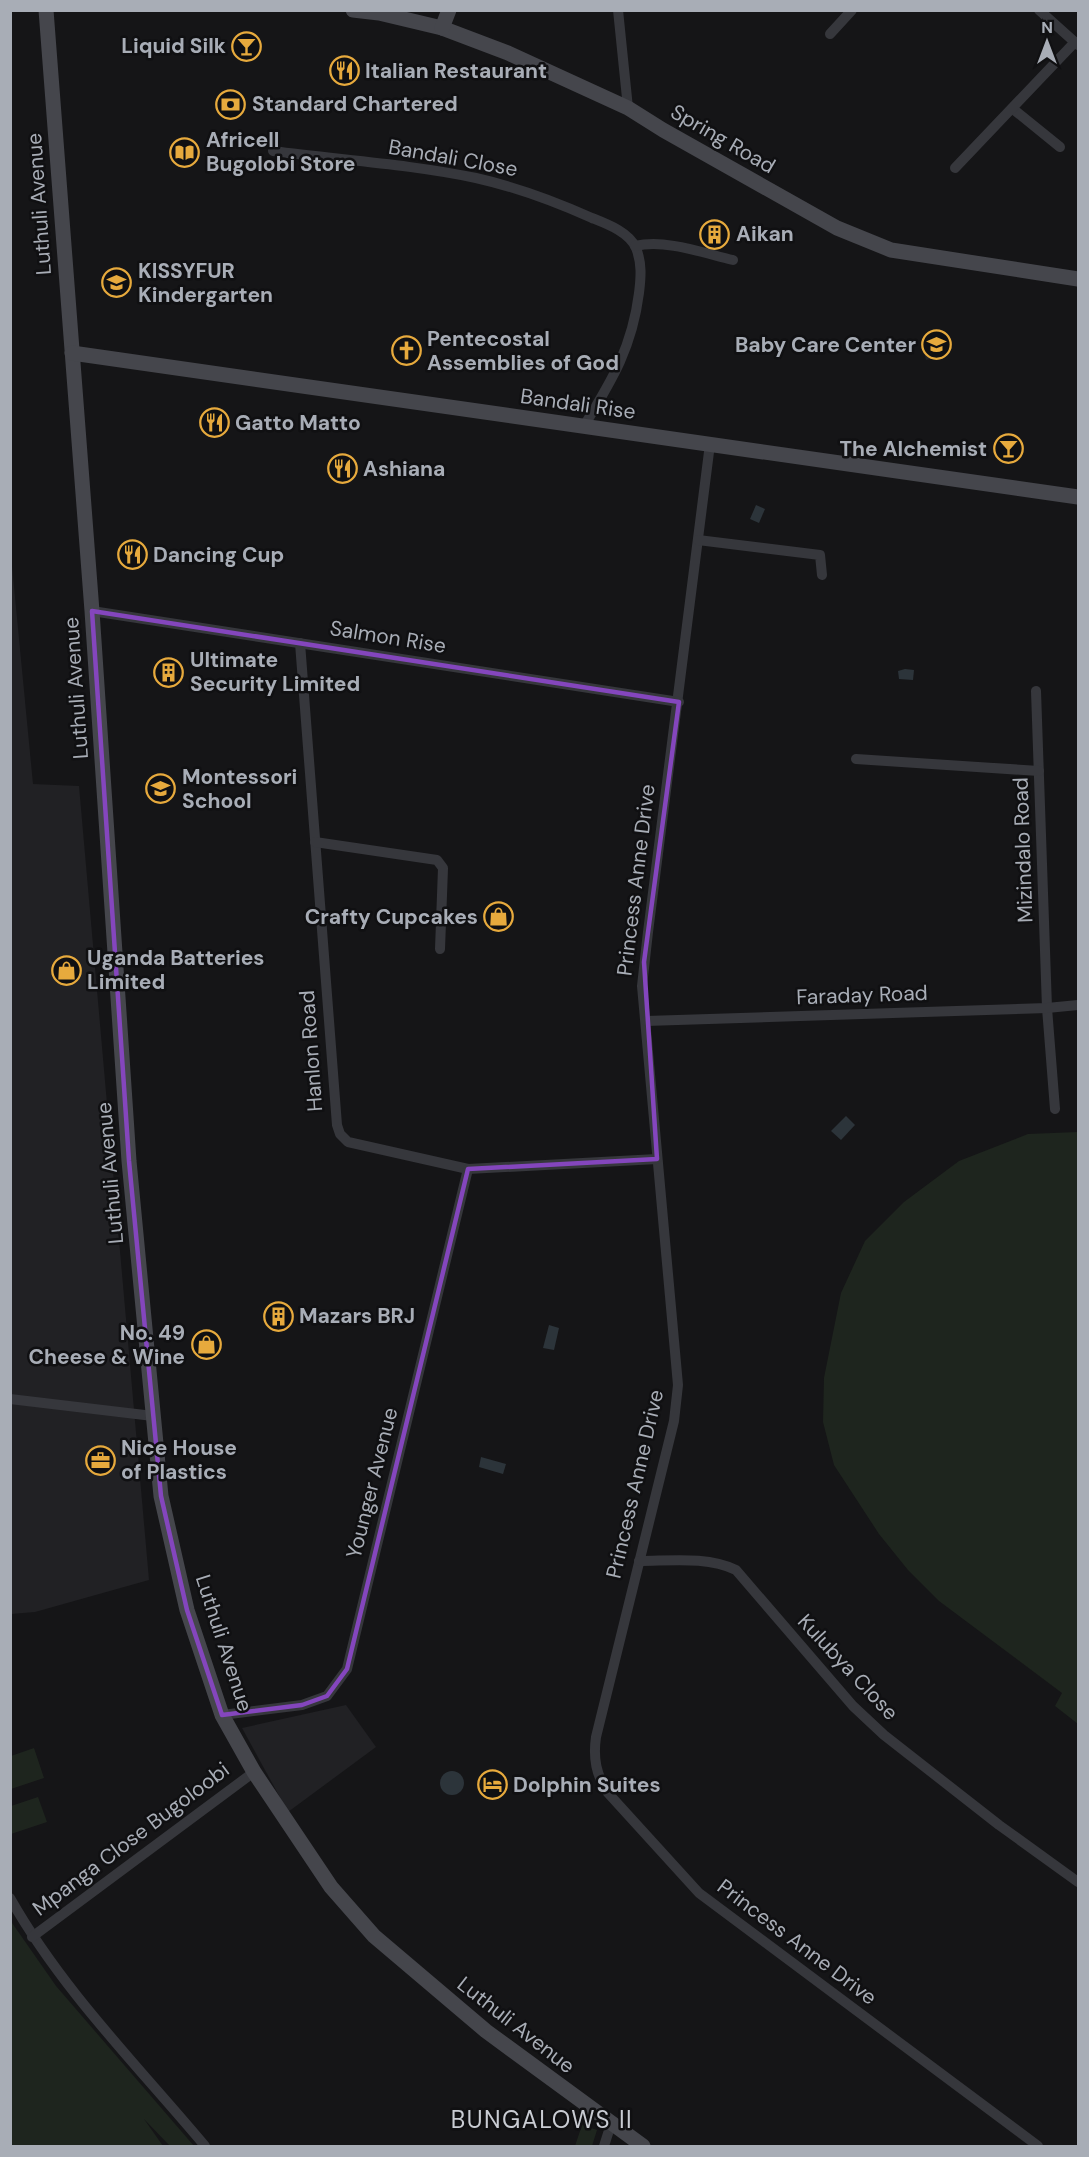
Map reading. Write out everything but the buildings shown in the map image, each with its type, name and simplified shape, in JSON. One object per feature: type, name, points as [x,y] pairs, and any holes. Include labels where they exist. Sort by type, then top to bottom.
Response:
[{"type":"street","name":"Luthuli Avenue","points":[[46,10],[92,611],[129,1161],[161,1496],[187,1610],[222,1715],[254,1772],[331,1887],[374,1936],[486,2031],[642,2146]]},
{"type":"street","name":"Spring Road","points":[[353,10],[378,13],[442,28],[508,53],[628,108],[837,228],[869,242],[891,250],[1078,279]]},
{"type":"street","points":[[442,28],[448,10]]},
{"type":"street","points":[[618,10],[628,108]]},
{"type":"street","points":[[830,34],[852,10]]},
{"type":"street","points":[[955,168],[1077,43],[1039,10]]},
{"type":"street","points":[[1013,109],[1060,147]]},
{"type":"street","name":"Bandali Close","points":[[273,151],[434,171],[519,189],[609,225],[626,236],[635,246]]},
{"type":"street","points":[[584,426],[624,355],[635,322],[641,267],[635,246],[646,243],[660,244],[734,260]]},
{"type":"street","name":"Bandali Rise","points":[[72,353],[1078,496]]},
{"type":"street","name":"Princess Anne Drive","points":[[710,444],[642,986],[678,1385],[674,1421],[596,1737],[594,1749],[597,1770],[601,1783],[608,1793],[699,1893],[1038,2146]]},
{"type":"street","points":[[698,540],[820,555],[822,575]]},
{"type":"street","name":"Salmon Rise","points":[[92,611],[679,702]]},
{"type":"street","name":"Hanlon Road","points":[[300,643],[336,1125],[340,1134],[348,1142],[468,1169],[657,1159]]},
{"type":"street","name":"Mizindalo Road","points":[[1036,691],[1047,1008],[1055,1109]]},
{"type":"street","points":[[856,759],[1039,771]]},
{"type":"street","points":[[315,842],[437,860],[444,868],[440,949]]},
{"type":"street","name":"Faraday Road","points":[[646,1021],[1047,1008],[1078,1005]]},
{"type":"street","name":"Younger Avenue","points":[[222,1715],[303,1705],[327,1696],[347,1669],[468,1169]]},
{"type":"street","points":[[10,1399],[153,1416]]},
{"type":"street","name":"Kulubya Close","points":[[639,1561],[723,1564],[736,1570],[853,1706],[884,1735],[999,1825],[1078,1882]]},
{"type":"street","name":"Mpanga Close Bugoloobi","points":[[32,1937],[254,1772]]},
{"type":"street","name":"Mpanga Close Bugoloobi","points":[[10,1898],[32,1937],[95,2019],[205,2146]]},
{"type":"street","points":[[604,2146],[611,2124]]},
{"type":"highlighted area","points":[[92,611],[679,702],[644,962],[657,1159],[468,1169],[347,1669],[327,1696],[302,1705],[222,1715],[187,1610],[161,1496],[129,1161]]},
{"type":"shaded area","name":"Baby Care Center","points":[[949,335],[952,349],[946,351],[947,355],[926,360],[922,342]]},
{"type":"shaded area","points":[[756,505],[765,509],[759,523],[750,519]]},
{"type":"shaded area","points":[[10,545],[33,784],[79,786],[149,1580],[35,1612],[11,1614]]},
{"type":"shaded area","points":[[914,670],[913,680],[899,679],[898,671]]},
{"type":"shaded area","points":[[846,1116],[855,1125],[841,1140],[831,1131]]},
{"type":"shaded area","points":[[1078,1132],[1078,1724],[1055,1706],[1062,1693],[939,1601],[908,1570],[879,1534],[834,1465],[823,1422],[824,1378],[841,1293],[865,1241],[904,1202],[959,1161],[1028,1134]]},
{"type":"shaded area","points":[[549,1325],[559,1328],[554,1350],[543,1348]]},
{"type":"shaded area","points":[[481,1457],[506,1464],[503,1474],[479,1467]]},
{"type":"shaded area","points":[[346,1705],[376,1747],[288,1812],[242,1728]]},
{"type":"shaded area","points":[[34,1748],[44,1778],[11,1789],[11,1756]]},
{"type":"shaded area","points":[[452,1771],[461,1774],[464,1783],[461,1792],[452,1795],[443,1792],[440,1783],[443,1774]]},
{"type":"shaded area","points":[[38,1797],[47,1822],[11,1834],[11,1806]]},
{"type":"shaded area","points":[[10,1920],[56,1986],[194,2146],[170,2146],[144,2119],[163,2146],[11,2146]]},
{"type":"shaded area","points":[[582,2125],[597,2130],[592,2146],[575,2146]]},
{"type":"place","name":"Liquid Silk","points":[[247,46]]},
{"type":"place","name":"Italian Restaurant","points":[[344,71]]},
{"type":"place","name":"Standard Chartered","points":[[231,104]]},
{"type":"place","name":"Africell Bugolobi Store","points":[[185,152]]},
{"type":"place","name":"Aikan","points":[[715,234]]},
{"type":"place","name":"KISSYFUR Kindergarten","points":[[117,283]]},
{"type":"place","name":"Baby Care Center","points":[[937,345]]},
{"type":"place","name":"Pentecostal Assemblies of God","points":[[406,351]]},
{"type":"place","name":"Gatto Matto","points":[[214,423]]},
{"type":"place","name":"The Alchemist","points":[[1008,449]]},
{"type":"place","name":"Ashiana","points":[[342,469]]},
{"type":"place","name":"Dancing Cup","points":[[132,555]]},
{"type":"place","name":"Ultimate Security Limited","points":[[169,672]]},
{"type":"place","name":"Montessori School","points":[[161,789]]},
{"type":"place","name":"Crafty Cupcakes","points":[[499,917]]},
{"type":"place","name":"Uganda Batteries Limited","points":[[66,970]]},
{"type":"place","name":"Mazars BRJ","points":[[278,1316]]},
{"type":"place","name":"No. 49 Cheese & Wine","points":[[206,1345]]},
{"type":"place","name":"Nice House of Plastics","points":[[100,1460]]},
{"type":"place","name":"Dolphin Suites","points":[[492,1785]]},
{"type":"district","name":"BUNGALOWS II","points":[[542,2119]]}]
